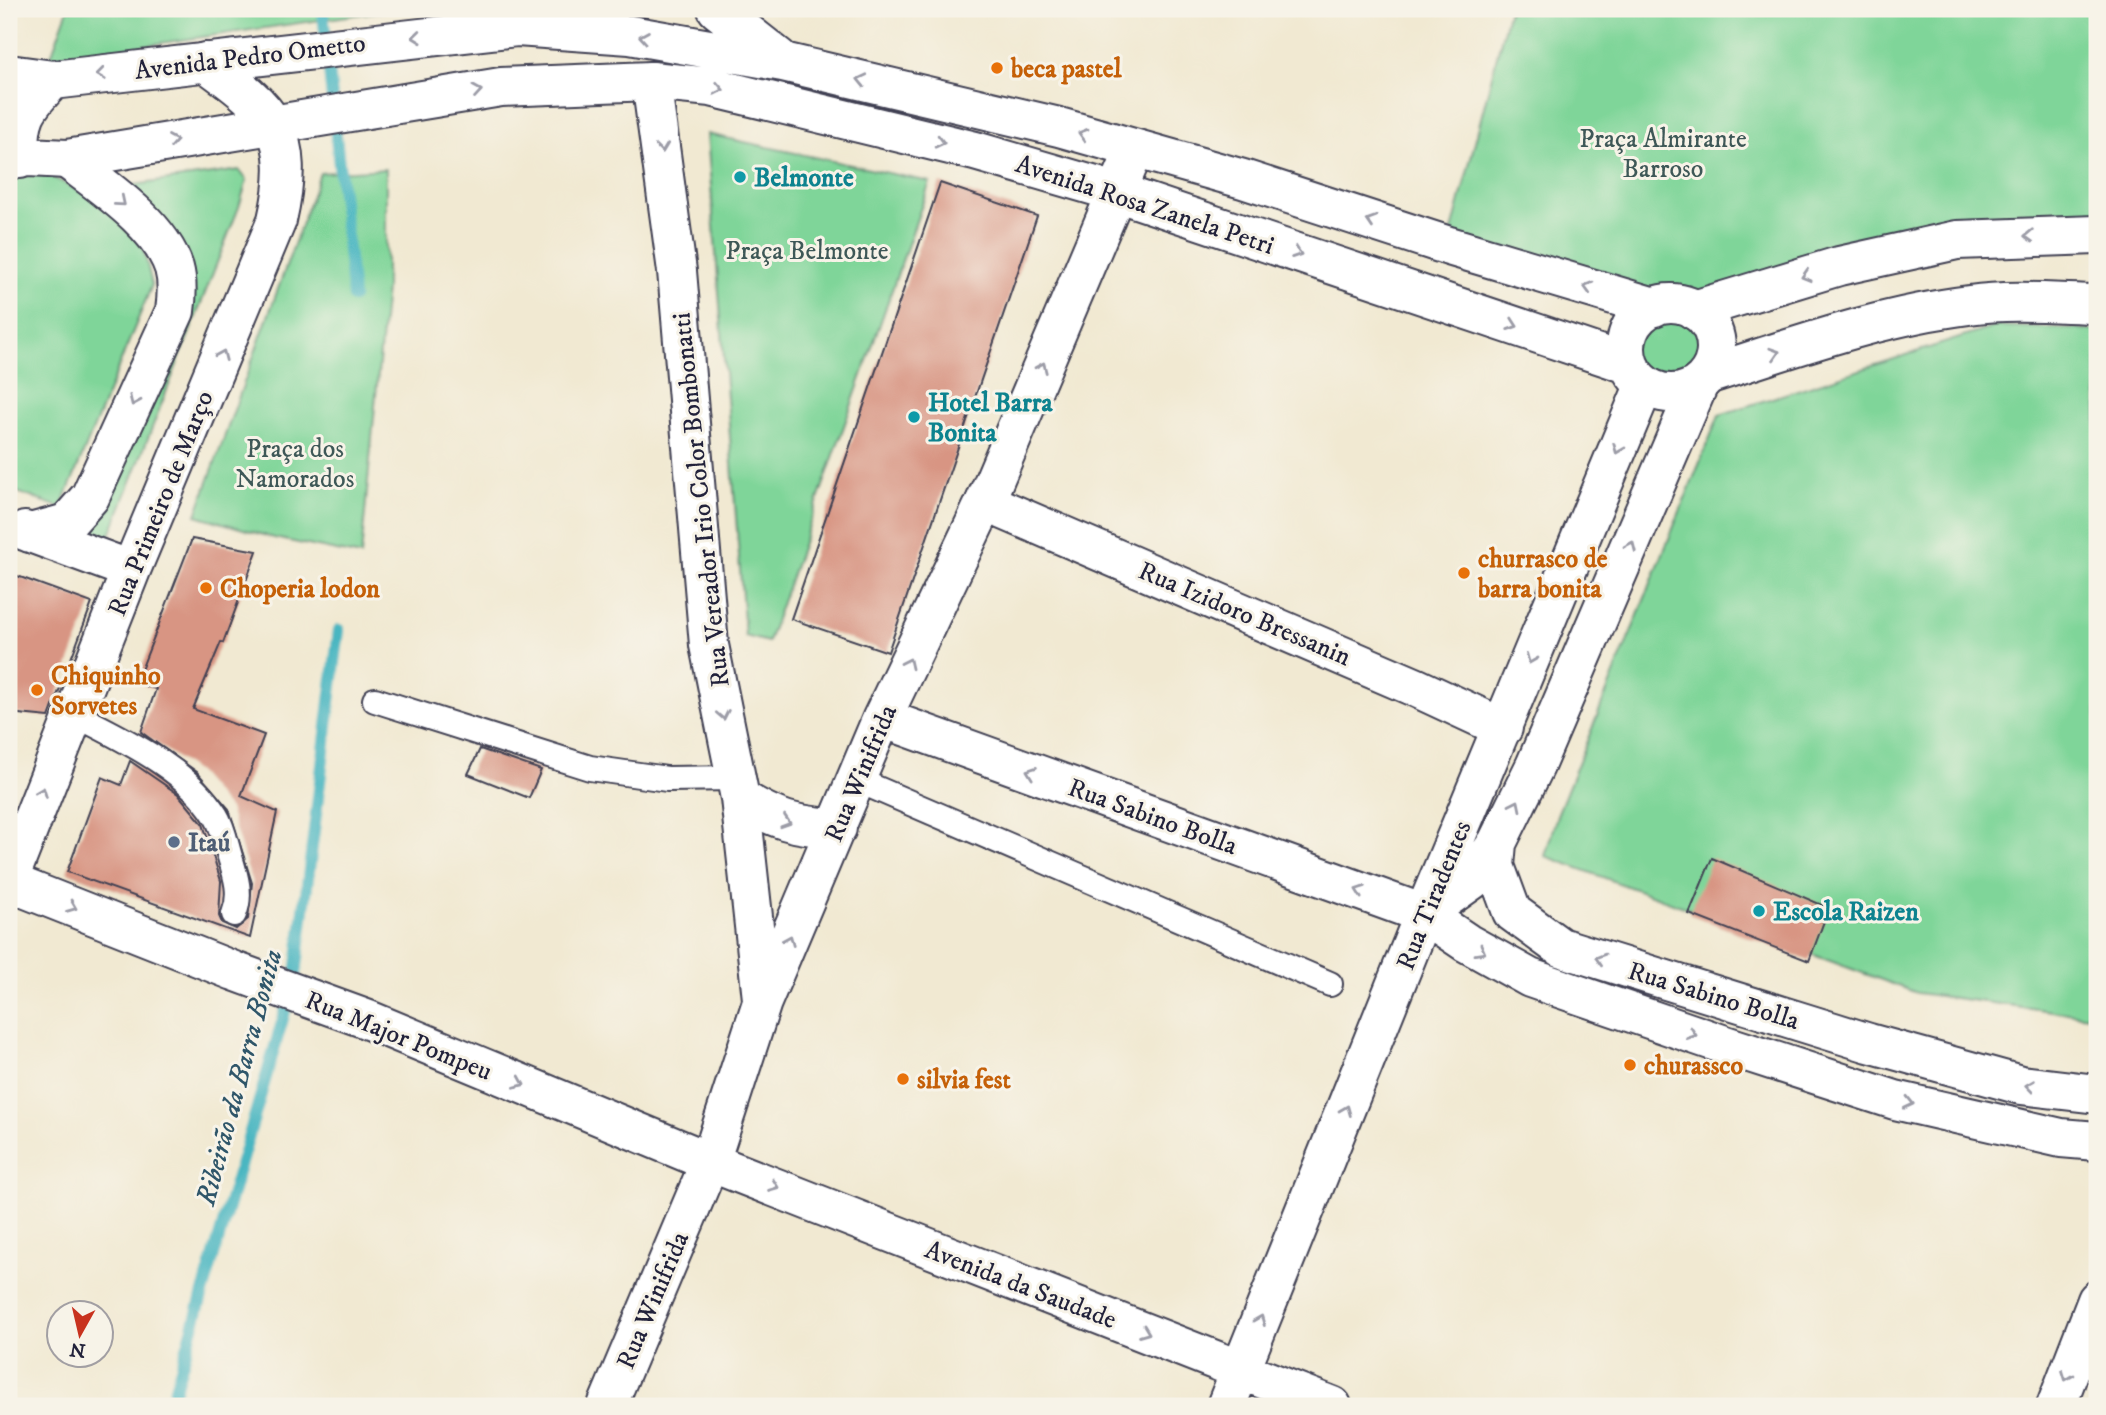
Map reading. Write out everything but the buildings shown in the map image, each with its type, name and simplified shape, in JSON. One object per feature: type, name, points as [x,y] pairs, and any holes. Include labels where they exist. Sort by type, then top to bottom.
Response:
[{"type":"main road","points":[[717,9],[783,62]]},
{"type":"main road","name":"Avenida Pedro Ometto","points":[[9,74],[53,80],[315,52],[357,43],[527,18],[783,62]]},
{"type":"main road","points":[[205,62],[254,98],[274,123]]},
{"type":"main road","name":"Avenida Rosa Zanela Petri","points":[[783,62],[1059,127],[1243,179],[1449,246],[1654,307]]},
{"type":"main road","points":[[53,80],[28,105],[20,127],[15,158],[68,159],[322,115],[501,88],[651,81]]},
{"type":"main road","name":"Avenida Rosa Zanela Petri","points":[[651,81],[711,87],[765,98],[975,151],[1116,192],[1636,375]]},
{"type":"main road","name":"Rua Vereador Irio Color Bombonatti","points":[[651,81],[677,271],[709,645],[738,788],[762,1002]]},
{"type":"main road","name":"Rua Primeiro de Março","points":[[9,880],[131,570],[277,220],[286,167],[274,123]]},
{"type":"main road","name":"Rua Winifrida","points":[[607,1406],[710,1161],[762,1002],[882,718],[985,502],[1135,149]]},
{"type":"main road","points":[[20,529],[67,523],[90,497],[175,312],[177,292],[174,268],[147,228],[126,205],[68,159]]},
{"type":"main road","points":[[1694,310],[1839,266],[1957,240],[2097,235]]},
{"type":"main road","points":[[1704,380],[1717,346],[1706,319],[1694,310],[1667,303],[1642,313],[1629,331],[1625,351],[1636,375],[1661,393],[1680,393],[1704,380],[1834,334],[1916,313],[1971,304],[2097,304]]},
{"type":"main road","name":"Rua Tiradentes","points":[[1226,1406],[1424,914],[1503,728],[1636,375]]},
{"type":"main road","name":"Rua Tiradentes","points":[[1497,843],[1540,754],[1704,380]]},
{"type":"main road","name":"Rua Izidoro Bressanin","points":[[985,502],[1417,688],[1503,728]]},
{"type":"main road","points":[[20,529],[131,570]]},
{"type":"main road","name":"Rua Sabino Bolla","points":[[882,718],[1424,914],[1466,943],[1530,978],[1895,1100],[2061,1138],[2097,1141]]},
{"type":"main road","points":[[738,788],[770,817],[790,823],[837,828]]},
{"type":"main road","points":[[1424,914],[1472,880],[1497,843]]},
{"type":"main road","name":"Rua Sabino Bolla","points":[[1497,843],[1494,866],[1512,912],[1560,947],[1869,1043],[2008,1081],[2097,1094]]},
{"type":"main road","name":"Rua Major Pompeu","points":[[9,880],[234,971],[366,1019],[710,1161]]},
{"type":"main road","name":"Avenida da Saudade","points":[[710,1161],[1332,1406]]},
{"type":"main road","points":[[2056,1406],[2097,1300]]},
{"type":"lane","points":[[374,700],[590,768],[738,788]]},
{"type":"lane","points":[[74,714],[138,747],[194,789],[217,818],[234,870],[239,892],[234,914]]},
{"type":"lane","points":[[857,780],[1330,984]]},
{"type":"green space","points":[[68,9],[397,9],[50,59]]},
{"type":"green space","name":"Praça Almirante Barroso","points":[[1509,9],[2097,9],[2097,227],[1887,244],[1672,299],[1623,292],[1449,243]]},
{"type":"green space","name":"Praça Belmonte","points":[[707,134],[930,182],[768,642],[745,636]]},
{"type":"green space","points":[[9,156],[87,195],[128,224],[138,237],[152,285],[61,508],[9,489]]},
{"type":"green space","name":"Praça dos Namorados","points":[[386,169],[386,288],[361,556],[274,538],[196,515],[320,173]]},
{"type":"green space","points":[[239,170],[247,180],[239,207],[104,550],[61,535],[184,305],[113,188]]},
{"type":"green space","points":[[1668,308],[1688,314],[1700,325],[1707,339],[1707,354],[1702,368],[1691,380],[1676,387],[1656,387],[1627,352],[1631,334],[1639,322]]},
{"type":"green space","points":[[1997,326],[2097,330],[2097,1017],[1917,993],[1545,856],[1557,815],[1719,415]]},
{"type":"waterway","name":"Ribeirão da Barra Bonita","points":[[323,13],[353,297]]},
{"type":"waterway","name":"Ribeirão da Barra Bonita","points":[[170,1406],[296,974],[339,630]]},
{"type":"place","name":"beca pastel","points":[[997,68]]},
{"type":"place","name":"Belmonte","points":[[740,177]]},
{"type":"place","name":"Hotel Barra Bonita","points":[[914,417]]},
{"type":"place","name":"churrasco de barra bonita","points":[[1464,573]]},
{"type":"place","name":"Choperia lodon","points":[[206,588]]},
{"type":"place","name":"Chiquinho Sorvetes","points":[[37,690]]},
{"type":"place","name":"Itaú","points":[[174,842]]},
{"type":"place","name":"Escola Raizen","points":[[1759,911]]},
{"type":"place","name":"churassco","points":[[1630,1065]]},
{"type":"place","name":"silvia fest","points":[[903,1079]]}]
